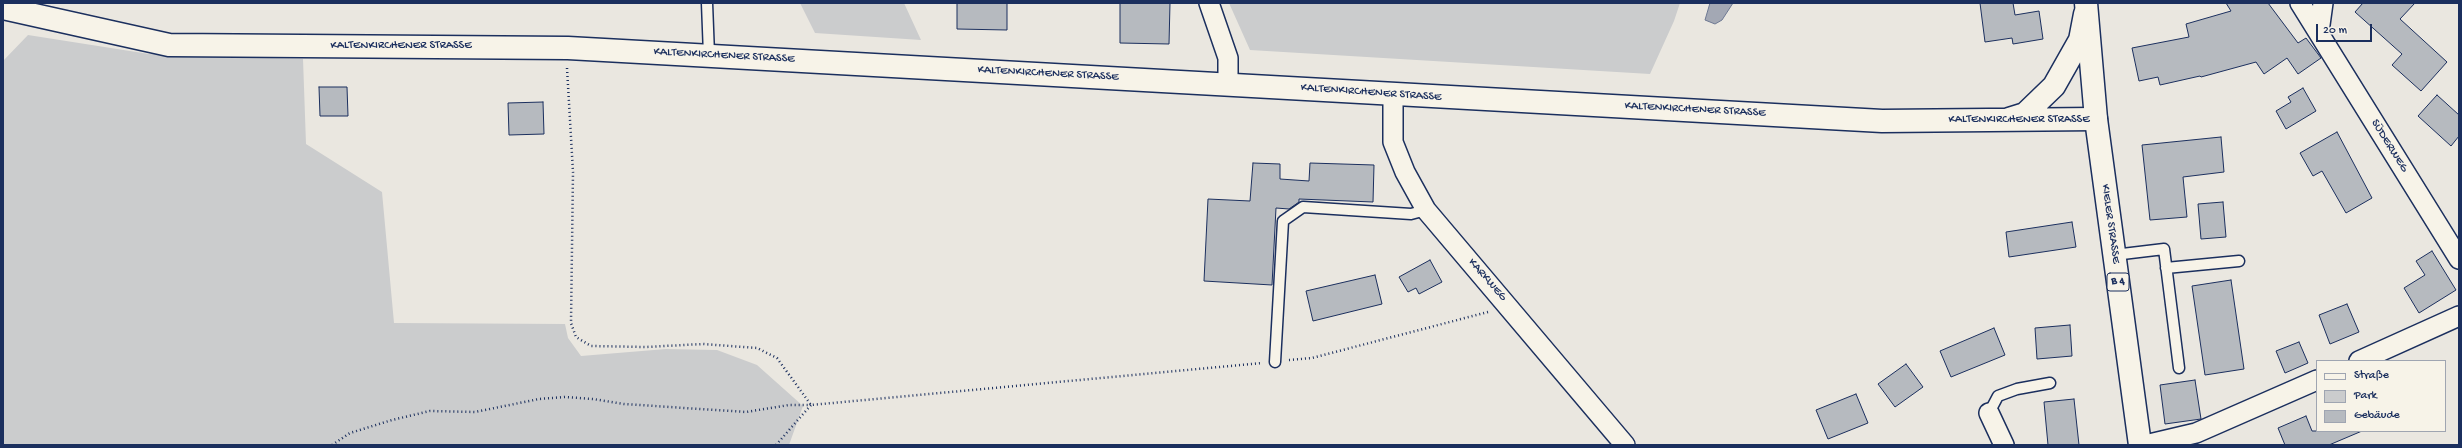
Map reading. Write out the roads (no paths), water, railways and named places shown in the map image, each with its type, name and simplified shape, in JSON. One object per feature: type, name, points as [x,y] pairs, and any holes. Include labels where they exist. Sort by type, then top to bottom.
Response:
[{"type":"main road","name":"KIELER STRASSE","points":[[2086,5],[2096,119],[2140,445]]},
{"type":"main road","points":[[2008,120],[2024,114],[2054,86],[2080,40],[2086,5]]},
{"type":"main road","name":"KALTENKIRCHENER STRASSE","points":[[3,8],[169,45],[568,48],[1882,121],[2096,119]]},
{"type":"street","points":[[1209,3],[1228,58],[1228,84]]},
{"type":"street","name":"SÜDERWEG","points":[[2300,3],[2459,259]]},
{"type":"street","points":[[2318,32],[2323,3]]},
{"type":"street","name":"KARKWEG","points":[[1393,95],[1393,142],[1405,172],[1426,210],[1626,445]]},
{"type":"street","points":[[2361,360],[2459,316]]},
{"type":"street","points":[[2145,445],[2196,433],[2316,380]]},
{"type":"street","points":[[1989,413],[2004,445]]},
{"type":"lane","points":[[707,3],[708,55]]},
{"type":"lane","points":[[1275,362],[1283,221],[1303,207],[1411,214],[1426,210]]},
{"type":"lane","points":[[2114,255],[2164,249],[2179,368]]},
{"type":"lane","points":[[2166,268],[2239,261]]},
{"type":"lane","points":[[1989,413],[1998,396],[2017,389],[2050,383]]}]
